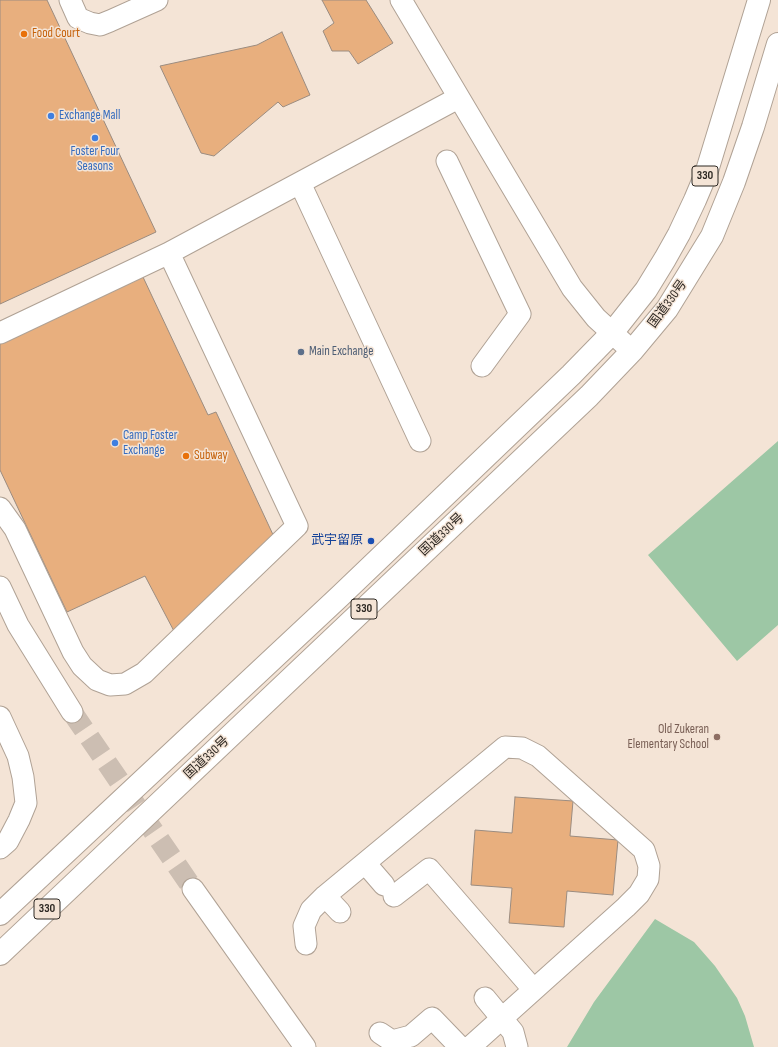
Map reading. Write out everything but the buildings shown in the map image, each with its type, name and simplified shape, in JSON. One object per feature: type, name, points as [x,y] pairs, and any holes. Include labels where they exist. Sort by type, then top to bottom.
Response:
[{"type":"highway","name":"国道330号","points":[[0,914],[346,590],[571,375],[612,333],[646,290],[679,234],[695,200],[710,160],[759,0]]},
{"type":"highway","name":"国道330号","points":[[0,954],[589,396],[632,351],[667,309],[712,236],[734,182],[753,127],[778,44]]},
{"type":"lane","points":[[70,0],[78,18],[90,23],[100,24],[157,0]]},
{"type":"lane","points":[[400,0],[572,288],[596,318],[632,351]]},
{"type":"lane","points":[[0,333],[169,253],[458,98]]},
{"type":"lane","points":[[447,161],[520,314],[482,366]]},
{"type":"lane","points":[[300,183],[420,441]]},
{"type":"lane","points":[[0,508],[15,529],[73,652],[82,666],[97,680],[110,685],[125,684],[144,673],[297,526],[169,253]]},
{"type":"lane","points":[[0,587],[18,625],[72,712]]},
{"type":"lane","points":[[0,717],[18,756],[23,777],[26,803],[8,841],[0,848]]},
{"type":"lane","points":[[306,944],[304,926],[311,910],[325,896],[505,747],[522,748],[538,756],[644,850],[650,866],[648,879],[639,894],[470,1047]]},
{"type":"lane","points":[[365,863],[389,890],[429,869],[533,989]]},
{"type":"lane","points":[[193,890],[305,1047]]},
{"type":"lane","points":[[325,896],[340,912]]},
{"type":"lane","points":[[484,998],[513,1032],[517,1047]]},
{"type":"lane","points":[[380,1033],[392,1041],[411,1036],[432,1018],[460,1047]]},
{"type":"green space","points":[[778,441],[778,625],[737,661],[648,555]]},
{"type":"green space","points":[[655,919],[694,942],[715,966],[737,998],[745,1016],[754,1047],[567,1047],[594,1002]]},
{"type":"tunnel","points":[[72,712],[193,889]]},
{"type":"place","name":"Food Court","points":[[24,34]]},
{"type":"place","name":"Exchange Mall","points":[[51,116]]},
{"type":"place","name":"Foster Four Seasons","points":[[95,138]]},
{"type":"place","name":"Main Exchange","points":[[301,352]]},
{"type":"place","name":"Camp Foster Exchange","points":[[115,443]]},
{"type":"place","name":"Subway","points":[[186,456]]},
{"type":"place","name":"武宇留原","points":[[371,541]]},
{"type":"place","name":"Old Zukeran Elementary School","points":[[717,737]]}]
